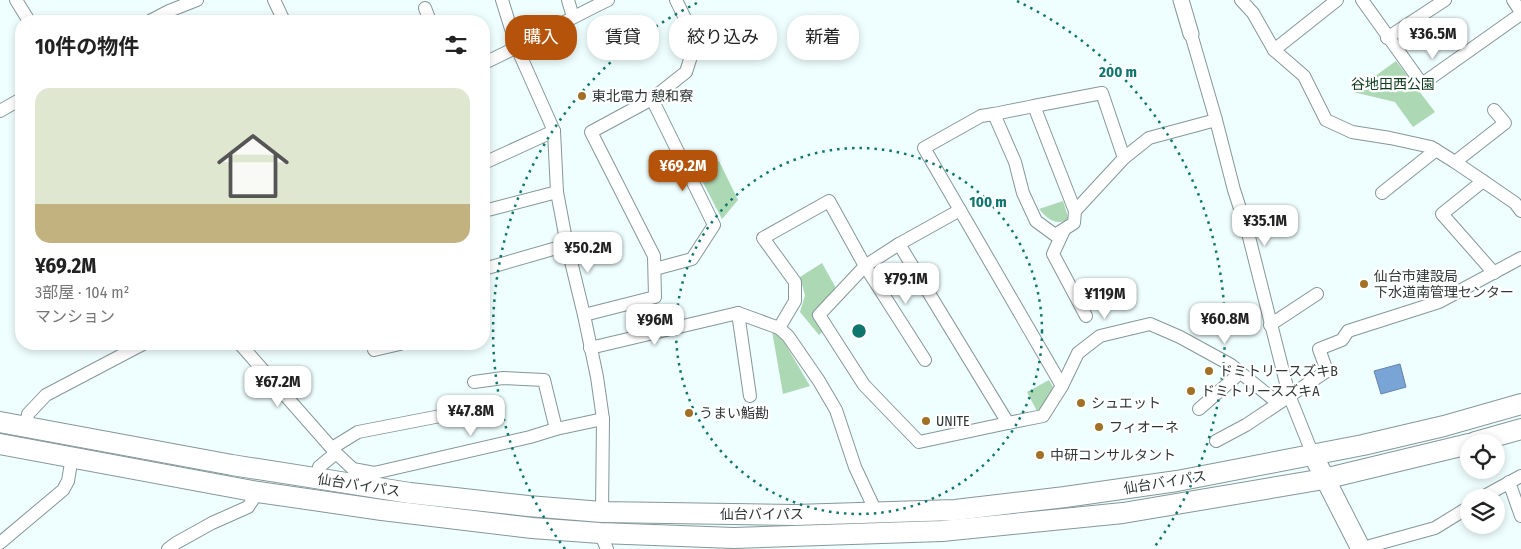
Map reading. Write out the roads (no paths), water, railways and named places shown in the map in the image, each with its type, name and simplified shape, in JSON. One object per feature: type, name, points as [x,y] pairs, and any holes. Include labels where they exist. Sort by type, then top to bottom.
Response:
[{"type":"highway","name":"仙台バイパス","points":[[0,422],[232,465],[410,493],[602,512],[785,515],[955,510],[1176,481],[1313,455],[1444,426],[1521,404]]},
{"type":"highway","points":[[1503,434],[1521,429]]},
{"type":"highway","name":"仙台バイパス","points":[[0,444],[258,492],[382,510],[532,528],[604,541],[942,531],[1123,513],[1324,479],[1460,446]]},
{"type":"main road","points":[[1313,455],[1360,548]]},
{"type":"street","points":[[16,0],[25,15]]},
{"type":"street","points":[[161,15],[197,0]]},
{"type":"street","points":[[274,0],[281,15]]},
{"type":"street","points":[[502,0],[507,15]]},
{"type":"street","points":[[568,0],[572,15]]},
{"type":"street","points":[[577,15],[608,0]]},
{"type":"street","points":[[584,315],[655,296],[654,256],[591,132],[652,99],[686,72],[696,41],[676,0]]},
{"type":"street","points":[[1181,0],[1248,234],[1289,395],[1313,455]]},
{"type":"street","points":[[1240,0],[1262,26],[1274,50],[1304,76],[1326,120],[1352,132],[1390,138],[1436,150],[1519,204]]},
{"type":"street","points":[[1274,50],[1337,0]]},
{"type":"street","points":[[1362,0],[1387,38],[1422,84],[1521,13],[1513,0]]},
{"type":"street","points":[[1387,38],[1445,0]]},
{"type":"street","points":[[425,8],[428,15]]},
{"type":"street","points":[[490,60],[505,53]]},
{"type":"street","points":[[522,60],[554,131],[556,192],[584,315],[603,419],[602,512]]},
{"type":"street","points":[[1062,386],[924,148],[980,116],[1102,93],[1124,158]]},
{"type":"street","points":[[652,99],[714,225],[692,259],[655,269]]},
{"type":"street","points":[[0,111],[15,102]]},
{"type":"street","points":[[994,114],[1015,162],[1023,193],[1036,222],[1055,235],[1074,223],[1075,211],[1034,106]]},
{"type":"street","points":[[1455,162],[1505,123],[1494,110]]},
{"type":"street","points":[[1075,211],[1124,158],[1149,138],[1216,120]]},
{"type":"street","points":[[490,160],[554,131]]},
{"type":"street","points":[[1382,193],[1436,150]]},
{"type":"street","points":[[1483,181],[1442,214],[1494,273]]},
{"type":"street","points":[[490,209],[556,192]]},
{"type":"street","points":[[779,328],[795,302],[796,282],[763,238],[829,201],[865,266],[925,360]]},
{"type":"street","points":[[960,210],[899,244],[865,266],[819,315],[864,385],[919,442],[1043,416],[1062,386],[1078,353],[1100,336],[1150,324],[1212,353],[1231,365],[1278,403]]},
{"type":"street","points":[[1064,230],[1053,254],[1086,316]]},
{"type":"street","points":[[899,244],[1008,424]]},
{"type":"street","points":[[490,267],[567,245]]},
{"type":"street","points":[[1216,441],[1246,425],[1327,371],[1319,348],[1342,340],[1348,331],[1439,302],[1521,258]]},
{"type":"street","points":[[1270,325],[1317,294]]},
{"type":"street","points":[[590,348],[738,313],[779,328],[793,344],[819,381],[836,410],[855,467],[876,512]]},
{"type":"street","points":[[738,313],[750,396]]},
{"type":"street","points":[[26,426],[28,414],[46,394],[131,350]]},
{"type":"street","points":[[245,350],[334,451],[353,469],[374,473],[603,419]]},
{"type":"street","points":[[1199,409],[1240,372]]},
{"type":"street","points":[[474,382],[503,378],[544,380],[556,429]]},
{"type":"street","points":[[316,478],[319,467],[334,451],[358,432],[461,412]]},
{"type":"street","points":[[0,543],[64,490],[68,481],[72,457]]},
{"type":"street","points":[[1497,489],[1521,476]]},
{"type":"street","points":[[1509,482],[1521,516]]},
{"type":"street","points":[[168,549],[212,523],[248,507],[258,492]]},
{"type":"street","points":[[1360,548],[1435,528],[1460,513]]},
{"type":"water","points":[[1400,364],[1406,387],[1381,394],[1374,371]]},
{"type":"place","name":"東北電力 憩和寮","points":[[582,96]]},
{"type":"place","name":"仙台市建設局 下水道南管理センター","points":[[1364,284]]},
{"type":"place","name":"ドミトリースズキB","points":[[1209,371]]},
{"type":"place","name":"ドミトリースズキA","points":[[1191,391]]},
{"type":"place","name":"シュエット","points":[[1081,403]]},
{"type":"place","name":"うまい鮨勘","points":[[689,413]]},
{"type":"place","name":"UNITE","points":[[926,421]]},
{"type":"place","name":"フィオーネ","points":[[1099,427]]},
{"type":"place","name":"中研コンサルタント","points":[[1040,455]]},
{"type":"park label","name":"谷地田西公園","points":[[1393,84]]}]
